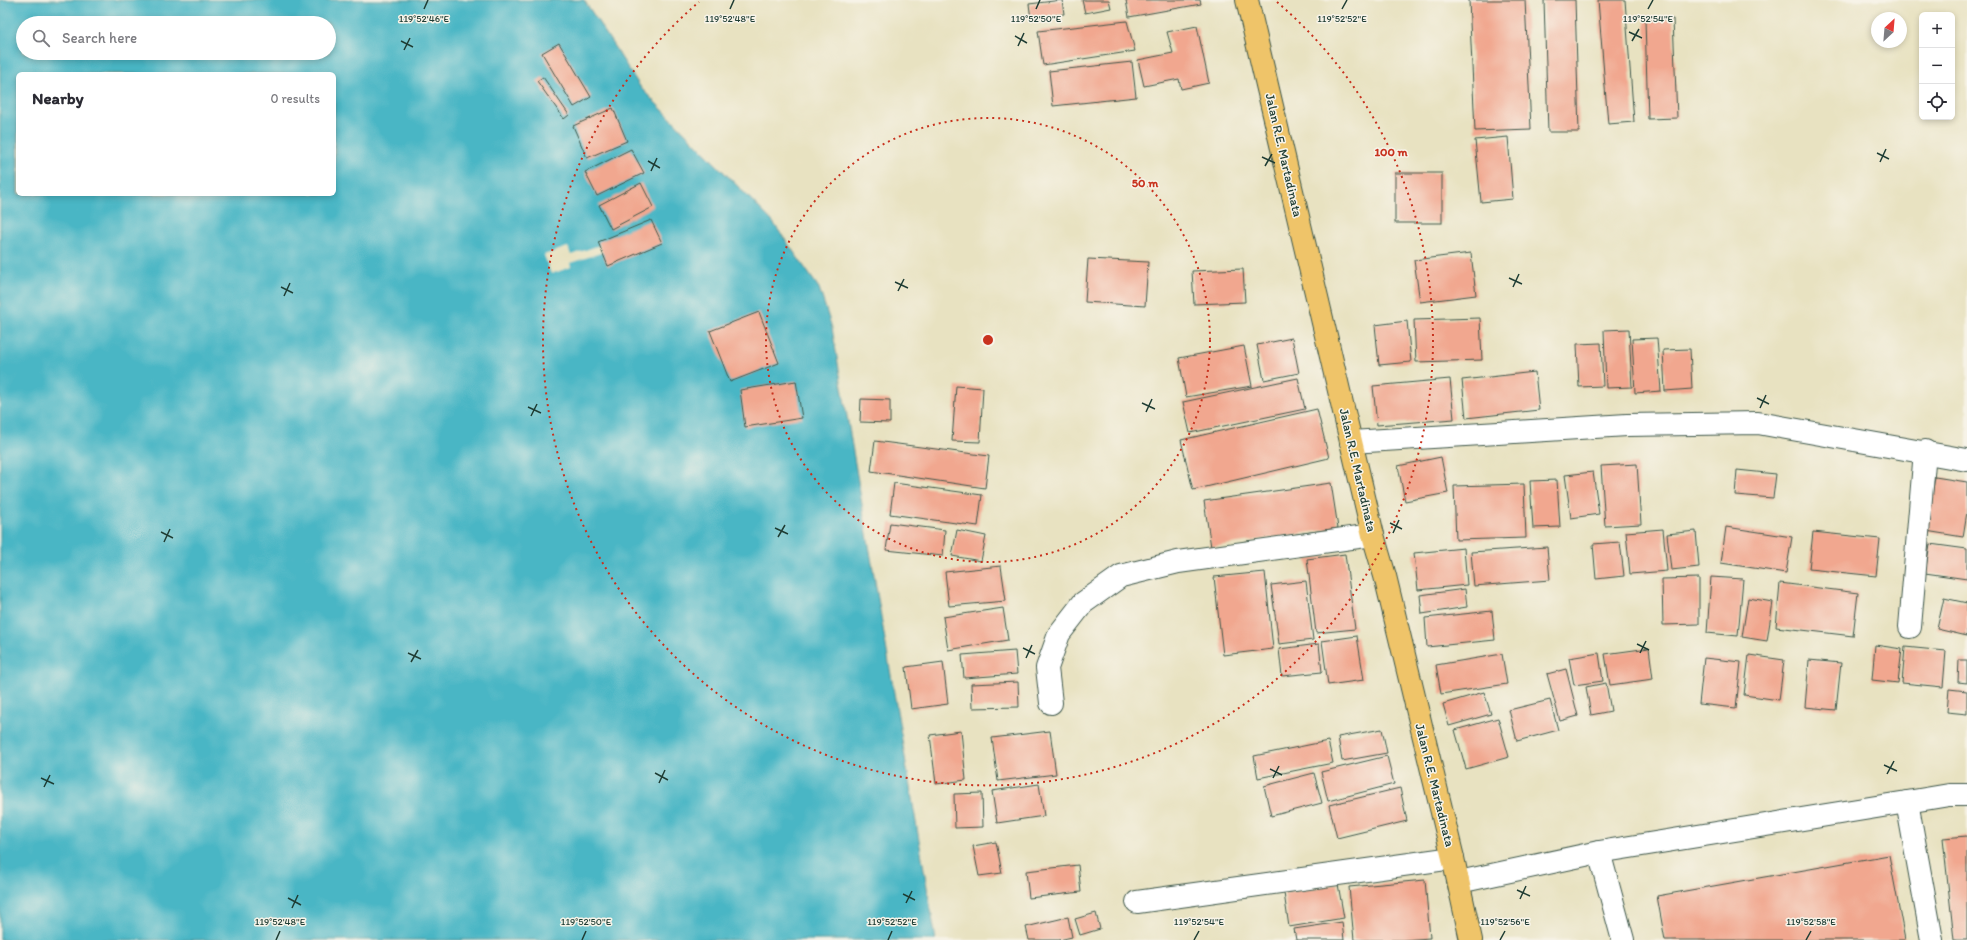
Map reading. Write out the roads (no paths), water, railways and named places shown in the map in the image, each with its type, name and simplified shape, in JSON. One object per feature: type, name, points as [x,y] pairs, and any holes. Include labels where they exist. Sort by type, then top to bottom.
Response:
[{"type":"highway","name":"Jalan R.E. Martadinata","points":[[1247,0],[1373,535],[1459,882],[1471,940]]},
{"type":"street","points":[[1351,442],[1627,425],[1758,422],[1925,451],[1967,460]]},
{"type":"street","points":[[1910,627],[1925,451]]},
{"type":"street","points":[[1051,703],[1047,668],[1059,634],[1083,603],[1120,576],[1178,562],[1373,535]]},
{"type":"street","points":[[1459,882],[1599,852],[1949,795],[1967,795]]},
{"type":"street","points":[[1908,802],[1932,940]]},
{"type":"street","points":[[1599,852],[1623,940]]},
{"type":"street","points":[[1137,902],[1453,858]]},
{"type":"water","points":[[0,0],[584,0],[641,88],[772,221],[819,288],[832,328],[936,940],[0,940]]}]
